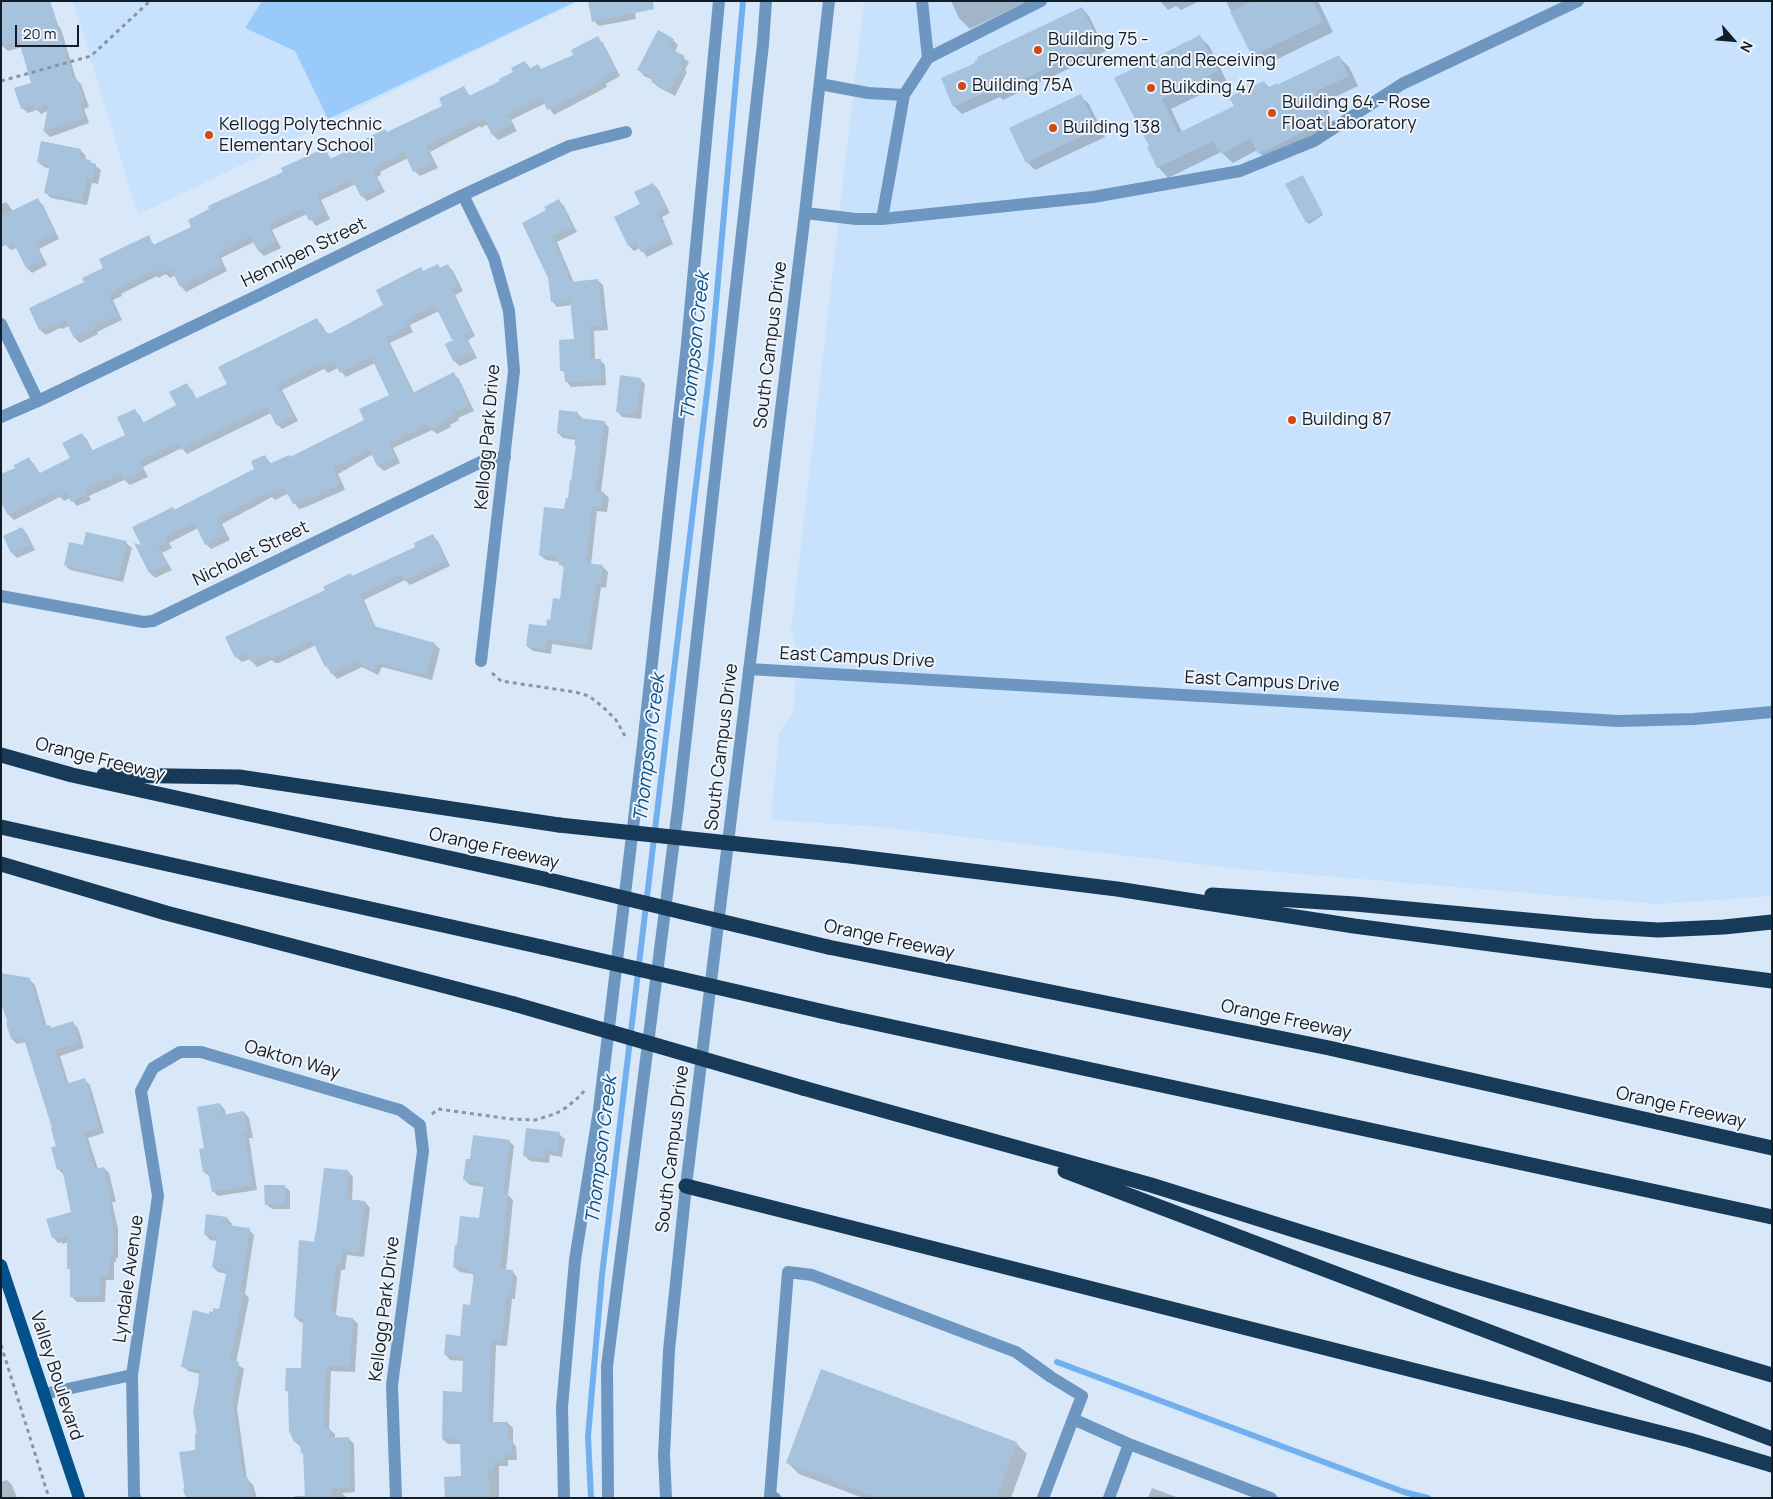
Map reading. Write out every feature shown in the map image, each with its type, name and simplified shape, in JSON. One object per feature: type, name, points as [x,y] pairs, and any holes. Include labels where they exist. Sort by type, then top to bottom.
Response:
[{"type":"highway","name":"Orange Freeway","points":[[1,755],[72,775],[549,880],[828,947],[1329,1048],[1772,1148]]},
{"type":"highway","points":[[72,775],[238,777],[559,824],[842,855],[1117,889],[1354,926],[1772,981]]},
{"type":"highway","points":[[1,827],[542,947],[842,1016],[1772,1217]]},
{"type":"highway","points":[[1,864],[166,913],[514,1004],[803,1088],[1151,1185],[1447,1278],[1772,1375]]},
{"type":"highway","points":[[1117,889],[1355,904],[1592,926],[1658,930],[1724,927],[1772,922]]},
{"type":"highway","points":[[965,1134],[1150,1202],[1772,1439]]},
{"type":"highway","points":[[686,1186],[1679,1437],[1772,1466]]},
{"type":"main road","name":"Valley Boulevard","points":[[1,1265],[79,1498]]},
{"type":"street","points":[[564,1498],[562,1407],[575,1260],[599,1110],[644,736],[687,344],[719,1]]},
{"type":"street","points":[[608,1498],[607,1366],[678,808],[766,1]]},
{"type":"street","name":"South Campus Drive","points":[[666,1498],[664,1455],[669,1350],[686,1186],[805,213],[829,1]]},
{"type":"street","points":[[922,1],[928,58]]},
{"type":"street","points":[[882,220],[904,96],[928,58],[1041,1]]},
{"type":"street","points":[[805,213],[882,220],[1093,196],[1240,170],[1314,141],[1402,84],[1578,1]]},
{"type":"street","points":[[820,84],[868,93],[904,96]]},
{"type":"street","name":"Hennipen Street","points":[[1,417],[569,146],[626,132]]},
{"type":"street","name":"Kellogg Park Drive","points":[[463,195],[494,258],[509,311],[514,371],[482,661]]},
{"type":"street","points":[[1,324],[38,401]]},
{"type":"street","name":"Nicholet Street","points":[[1,596],[143,622],[153,621],[485,460],[505,457]]},
{"type":"street","name":"East Campus Drive","points":[[749,669],[1618,721],[1694,719],[1772,712]]},
{"type":"street","name":"Oakton Way","points":[[153,1068],[180,1052],[201,1052],[400,1110],[420,1125]]},
{"type":"street","name":"Lyndale Avenue","points":[[135,1498],[132,1375],[158,1196],[141,1091],[153,1068]]},
{"type":"street","name":"Kellogg Park Drive","points":[[396,1498],[392,1385],[423,1151],[420,1125]]},
{"type":"street","points":[[775,1498],[770,1496],[788,1272],[812,1276],[1016,1352],[1082,1396],[1043,1498]]},
{"type":"street","points":[[44,1394],[132,1375]]},
{"type":"street","points":[[1073,1419],[1129,1444],[1271,1498]]},
{"type":"street","points":[[1109,1498],[1129,1444]]},
{"type":"path","points":[[1,81],[90,56],[150,1]]},
{"type":"path","points":[[482,661],[495,677],[501,681],[575,692],[589,696],[616,720],[625,734],[627,743]]},
{"type":"path","points":[[420,1125],[438,1109],[536,1120],[555,1114],[567,1107],[580,1096],[588,1085]]},
{"type":"path","points":[[1,1345],[50,1498]]},
{"type":"shaded area","name":"Kellogg Polytechnic Elementary School","points":[[73,1],[579,1],[138,215]]},
{"type":"shaded area","points":[[262,1],[577,1],[328,119],[295,51],[245,28]]},
{"type":"shaded area","points":[[864,1],[1772,1],[1772,896],[1658,904],[1241,869],[870,826],[771,820],[779,733],[793,712],[798,653],[791,631]]},
{"type":"building","points":[[1,1],[50,1],[73,78],[76,77],[84,102],[80,103],[85,118],[43,132],[49,103],[35,109],[33,104],[21,109],[14,88],[31,83],[19,41],[1,47]]},
{"type":"building","points":[[588,1],[653,1],[654,9],[592,22]]},
{"type":"building","points":[[1252,1],[1313,1],[1323,22],[1252,56],[1230,12]]},
{"type":"building","name":"Building 75 - Procurement and Receiving","points":[[1082,7],[1099,43],[994,93],[992,90],[953,107],[941,78],[975,63],[974,61],[978,60],[977,57]]},
{"type":"building","points":[[658,30],[674,39],[669,48],[685,56],[680,64],[683,66],[669,91],[651,82],[653,78],[637,70]]},
{"type":"building","points":[[1200,35],[1218,71],[1162,99],[1178,133],[1234,106],[1229,97],[1264,81],[1267,88],[1277,83],[1277,85],[1339,55],[1349,76],[1315,92],[1328,120],[1258,154],[1250,138],[1222,154],[1220,150],[1218,152],[1213,141],[1157,168],[1147,147],[1149,146],[1114,78]]},
{"type":"building","points":[[598,36],[616,71],[601,78],[603,82],[547,110],[542,98],[507,115],[512,125],[492,135],[484,119],[475,124],[474,121],[426,146],[433,162],[413,172],[404,152],[375,167],[376,169],[373,171],[381,187],[361,197],[352,179],[317,195],[326,213],[309,221],[303,208],[268,225],[276,242],[258,251],[250,236],[217,253],[223,265],[180,287],[171,269],[163,273],[161,269],[151,272],[108,295],[118,315],[93,326],[94,329],[74,338],[65,320],[39,330],[29,308],[84,282],[82,278],[103,268],[99,259],[149,235],[153,245],[191,227],[188,220],[209,209],[208,206],[283,172],[281,168],[325,148],[330,159],[364,143],[363,140],[385,129],[387,132],[442,106],[439,98],[464,86],[469,96],[500,81],[499,79],[513,72],[511,68],[525,61],[529,69],[538,64],[541,69],[573,55],[571,50]]},
{"type":"building","name":"Building 138","points":[[1081,94],[1097,129],[1026,163],[1009,128]]},
{"type":"building","points":[[41,141],[81,149],[79,158],[91,160],[90,162],[96,164],[93,180],[87,178],[82,201],[44,193],[50,165],[37,162]]},
{"type":"building","points":[[1303,175],[1322,212],[1321,215],[1306,223],[1285,184]]},
{"type":"building","points":[[653,183],[666,208],[657,212],[669,239],[641,252],[636,242],[628,246],[614,217],[640,204],[634,192]]},
{"type":"building","points":[[38,198],[55,233],[35,243],[43,260],[26,268],[13,242],[1,247],[1,216]]},
{"type":"building","points":[[559,199],[572,227],[552,236],[570,282],[598,279],[603,325],[589,326],[591,359],[601,359],[601,380],[565,382],[564,371],[560,371],[559,340],[574,339],[570,300],[551,302],[548,278],[522,223],[546,210],[544,207]]},
{"type":"building","points":[[438,264],[440,268],[448,264],[458,286],[451,289],[471,331],[452,340],[435,305],[405,320],[409,326],[386,337],[412,393],[454,372],[469,405],[445,419],[447,421],[430,429],[428,424],[389,443],[396,458],[377,466],[369,449],[333,468],[340,483],[337,486],[300,503],[293,504],[286,490],[283,491],[282,489],[269,495],[267,492],[217,519],[225,535],[205,545],[194,522],[165,537],[167,542],[156,548],[160,549],[167,564],[149,573],[134,543],[141,545],[132,527],[173,507],[174,510],[254,469],[251,461],[265,455],[269,464],[289,455],[290,457],[364,420],[359,409],[389,395],[371,357],[340,373],[334,362],[322,368],[320,364],[277,384],[293,416],[276,425],[267,407],[181,450],[178,443],[139,461],[143,471],[124,480],[120,474],[85,490],[86,494],[71,502],[66,492],[57,497],[55,492],[8,515],[1,503],[1,474],[15,468],[14,465],[29,457],[38,474],[70,458],[62,443],[82,433],[91,451],[125,435],[117,417],[135,409],[142,423],[176,405],[169,392],[187,383],[195,399],[227,384],[218,367],[317,318],[325,334],[328,332],[329,334],[383,305],[376,290],[421,267],[423,271]]},
{"type":"building","points":[[464,335],[473,352],[453,361],[445,344]]},
{"type":"building","points":[[620,375],[641,378],[636,414],[616,412]]},
{"type":"building","points":[[559,410],[578,412],[578,418],[605,421],[595,491],[604,492],[602,507],[592,506],[586,563],[603,565],[601,583],[596,583],[587,645],[547,639],[546,649],[526,646],[529,624],[546,626],[547,619],[550,620],[553,598],[560,599],[564,565],[559,565],[556,557],[539,555],[544,507],[564,509],[566,498],[568,498],[576,445],[574,445],[576,436],[557,433]]},
{"type":"building","points":[[22,527],[30,545],[11,553],[3,536]]},
{"type":"building","points":[[86,532],[127,541],[118,578],[64,565],[69,542],[83,545]]},
{"type":"building","points":[[433,534],[446,561],[404,581],[401,575],[360,595],[374,626],[435,643],[426,675],[377,663],[373,671],[356,662],[331,674],[327,666],[325,667],[312,640],[273,658],[269,658],[267,655],[251,662],[246,653],[235,658],[225,637],[325,590],[323,587],[351,573],[352,576],[415,547],[414,543]]},
{"type":"building","points":[[1,973],[30,978],[43,1024],[45,1023],[46,1026],[50,1025],[51,1028],[73,1021],[79,1043],[55,1050],[66,1084],[85,1078],[100,1128],[83,1133],[95,1169],[104,1167],[111,1197],[108,1197],[113,1223],[114,1253],[109,1258],[109,1275],[101,1275],[100,1297],[70,1297],[70,1269],[67,1269],[67,1236],[57,1239],[56,1237],[52,1238],[46,1219],[71,1212],[62,1169],[57,1170],[51,1147],[56,1146],[52,1128],[23,1036],[11,1039],[6,1023],[8,1022],[1,1004]]},
{"type":"building","points":[[220,1103],[222,1115],[244,1111],[248,1133],[244,1133],[253,1185],[212,1192],[208,1171],[203,1172],[199,1149],[204,1148],[197,1107]]},
{"type":"building","points":[[526,1128],[560,1132],[557,1152],[545,1150],[544,1158],[523,1156]]},
{"type":"building","points":[[473,1135],[510,1140],[503,1193],[508,1194],[500,1269],[513,1270],[510,1295],[507,1294],[502,1341],[491,1340],[488,1422],[508,1422],[508,1439],[511,1440],[512,1455],[503,1455],[504,1461],[494,1461],[494,1469],[488,1469],[490,1498],[445,1498],[444,1477],[461,1476],[460,1439],[442,1439],[443,1391],[462,1392],[463,1357],[444,1355],[446,1334],[460,1336],[463,1304],[470,1305],[474,1273],[469,1272],[470,1269],[453,1267],[455,1245],[457,1245],[460,1216],[479,1218],[484,1183],[463,1180],[466,1159],[470,1159]]},
{"type":"building","points":[[324,1168],[348,1170],[347,1199],[365,1201],[359,1253],[342,1251],[340,1266],[336,1265],[331,1309],[332,1312],[336,1313],[336,1316],[353,1318],[350,1367],[327,1366],[325,1376],[324,1428],[330,1428],[330,1438],[349,1437],[350,1487],[331,1488],[332,1498],[305,1498],[303,1453],[301,1454],[300,1442],[294,1442],[289,1431],[288,1391],[285,1391],[286,1368],[301,1368],[303,1318],[294,1317],[299,1240],[314,1242]]},
{"type":"building","points":[[264,1185],[285,1185],[285,1204],[265,1205]]},
{"type":"building","points":[[206,1214],[227,1217],[226,1225],[250,1228],[240,1290],[244,1292],[230,1360],[239,1362],[232,1402],[244,1479],[248,1478],[253,1498],[186,1498],[179,1452],[195,1450],[195,1434],[197,1434],[193,1411],[200,1370],[181,1367],[193,1310],[209,1314],[210,1311],[213,1312],[213,1308],[219,1309],[227,1270],[212,1267],[217,1237],[204,1235]]},
{"type":"building","points":[[821,1369],[1017,1442],[996,1498],[879,1498],[786,1463]]},
{"type":"waterway","name":"Thompson Creek","points":[[591,1498],[588,1436],[602,1275],[711,359],[743,1]]},
{"type":"waterway","points":[[1057,1362],[1404,1492],[1428,1498]]},
{"type":"place","name":"Building 75 - Procurement and Receiving","points":[[1038,50]]},
{"type":"place","name":"Building 75A","points":[[962,86]]},
{"type":"place","name":"Buikding 47","points":[[1151,88]]},
{"type":"place","name":"Building 64 - Rose Float Laboratory","points":[[1272,113]]},
{"type":"place","name":"Building 138","points":[[1053,128]]},
{"type":"place","name":"Kellogg Polytechnic Elementary School","points":[[209,135]]},
{"type":"place","name":"Building 87","points":[[1292,420]]}]
